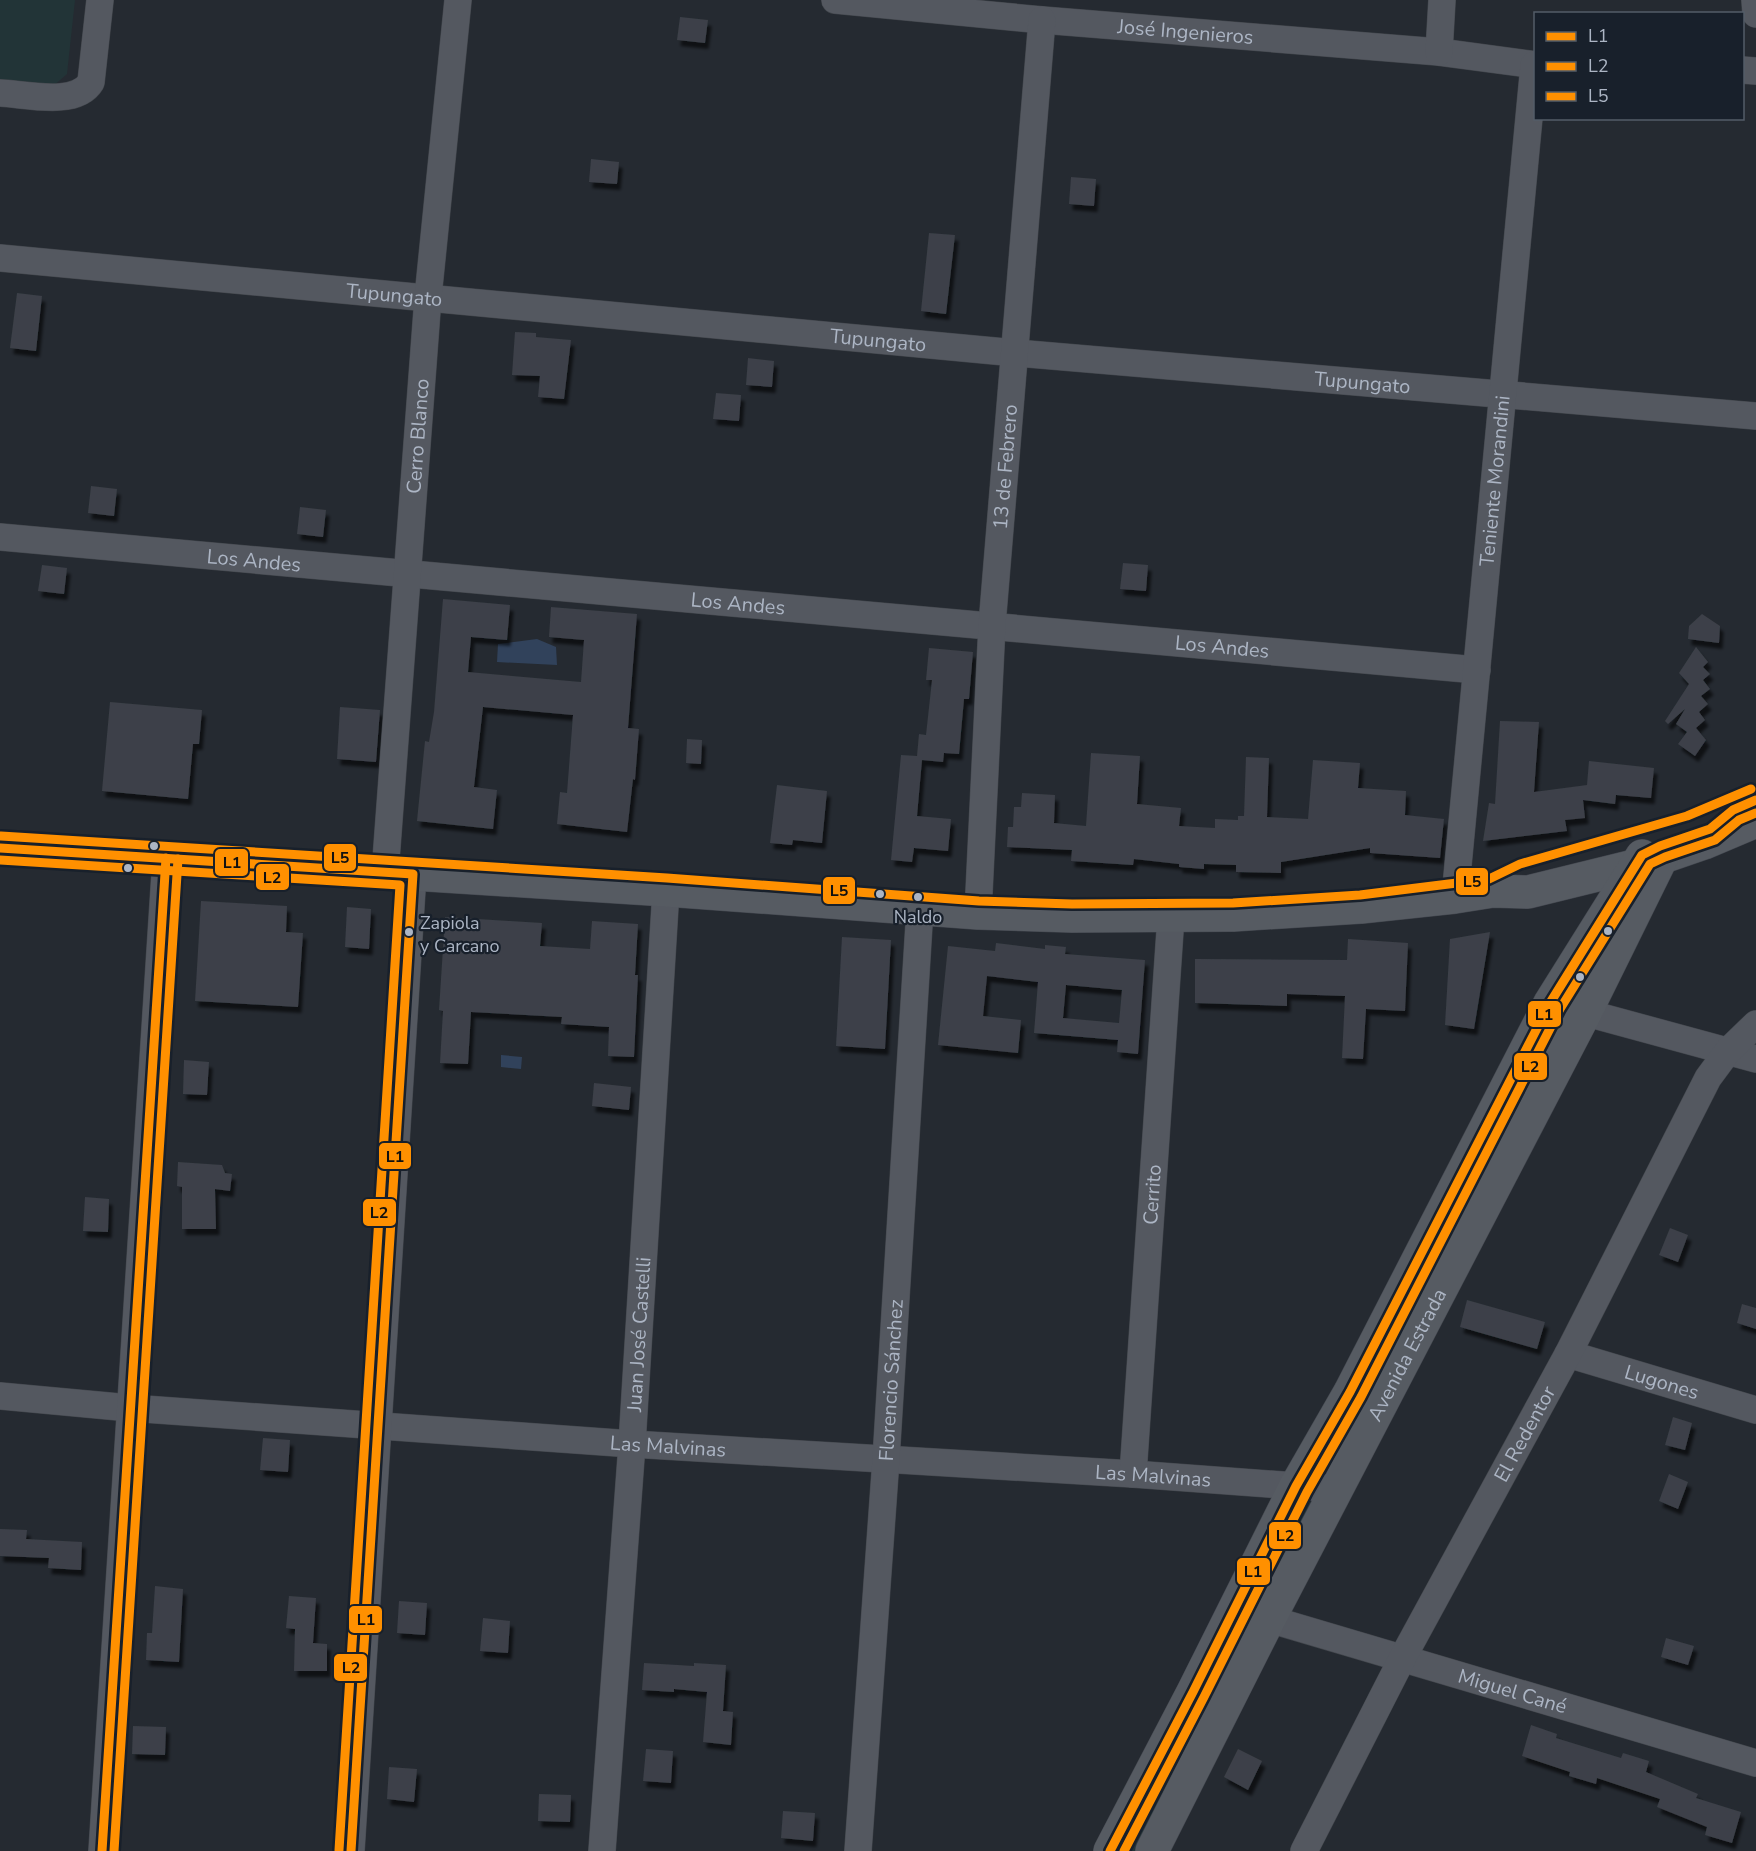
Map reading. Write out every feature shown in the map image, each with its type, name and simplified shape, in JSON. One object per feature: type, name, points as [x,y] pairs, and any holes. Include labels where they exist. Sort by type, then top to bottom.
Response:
[{"type":"main road","points":[[1493,891],[1524,875],[1748,810]]},
{"type":"main road","points":[[0,848],[666,890],[978,913],[1171,916],[1312,911],[1493,891],[1528,892],[1551,888],[1704,843],[1748,810]]},
{"type":"main road","name":"Avenida Estrada","points":[[1110,1851],[1296,1486],[1350,1392],[1550,1003],[1588,940],[1648,861]]},
{"type":"main road","name":"Avenida Estrada","points":[[1152,1851],[1269,1618],[1586,1011],[1648,861]]},
{"type":"main road","points":[[1551,888],[1576,895],[1581,900],[1591,921],[1588,940]]},
{"type":"main road","points":[[1193,1692],[1226,1706]]},
{"type":"street","points":[[0,93],[63,97],[76,95],[87,89],[91,82],[100,0]]},
{"type":"street","name":"Cerro Blanco","points":[[351,1851],[377,1426],[399,873],[407,575],[428,297],[458,0]]},
{"type":"street","name":"José Ingenieros","points":[[835,0],[1042,20],[1439,52],[1534,65]]},
{"type":"street","points":[[1439,52],[1442,0]]},
{"type":"street","points":[[1755,0],[1756,14]]},
{"type":"street","name":"13 de Febrero","points":[[978,913],[992,625],[1042,20]]},
{"type":"street","name":"Teniente Morandini","points":[[1455,897],[1501,395],[1534,75]]},
{"type":"street","name":"Tupungato","points":[[0,258],[1016,353],[1756,416]]},
{"type":"street","name":"Los Andes","points":[[0,537],[1477,670]]},
{"type":"street","points":[[102,1851],[166,858]]},
{"type":"street","name":"Juan José Castelli","points":[[602,1851],[632,1444],[666,890]]},
{"type":"street","name":"Florencio Sánchez","points":[[858,1851],[886,1459],[920,908]]},
{"type":"street","name":"Cerrito","points":[[1133,1474],[1171,916]]},
{"type":"street","points":[[1550,1003],[1756,1059]]},
{"type":"street","name":"El Redentor","points":[[1304,1851],[1403,1657],[1568,1354],[1708,1078],[1728,1051],[1756,1024]]},
{"type":"street","name":"Lugones","points":[[1568,1354],[1756,1410]]},
{"type":"street","points":[[1350,1392],[1382,1405]]},
{"type":"street","name":"Las Malvinas","points":[[0,1396],[130,1408],[632,1444],[1133,1474],[1337,1489]]},
{"type":"street","name":"Miguel Cané","points":[[1269,1618],[1756,1763]]},
{"type":"shaded area","points":[[0,0],[75,0],[67,74],[52,87],[0,83]]},
{"type":"shaded area","points":[[1308,1500],[1312,1504],[1214,1691],[1212,1690],[1298,1501]]},
{"type":"shaded area","points":[[1206,1700],[1211,1703],[1140,1851],[1120,1851]]},
{"type":"water","points":[[537,639],[556,647],[557,665],[497,662],[498,644]]},
{"type":"water","points":[[501,1055],[522,1057],[521,1069],[501,1067]]},
{"type":"building","points":[[680,17],[708,20],[705,43],[677,40]]},
{"type":"building","points":[[591,159],[619,162],[617,184],[589,182]]},
{"type":"building","points":[[1071,177],[1096,179],[1094,206],[1069,204]]},
{"type":"building","points":[[929,233],[955,235],[946,314],[921,311]]},
{"type":"building","points":[[17,293],[42,296],[36,351],[10,348]]},
{"type":"building","points":[[515,332],[536,333],[536,337],[571,340],[564,399],[538,397],[540,376],[512,375]]},
{"type":"building","points":[[748,358],[774,361],[772,387],[746,385]]},
{"type":"building","points":[[716,393],[741,395],[739,421],[713,419]]},
{"type":"building","points":[[91,486],[117,489],[114,516],[88,513]]},
{"type":"building","points":[[300,507],[326,510],[323,537],[297,534]]},
{"type":"building","points":[[1123,563],[1148,565],[1146,591],[1120,589]]},
{"type":"building","points":[[42,565],[67,568],[64,594],[38,591]]},
{"type":"building","points":[[443,599],[510,605],[507,640],[471,637],[468,672],[581,682],[584,640],[549,637],[551,607],[637,614],[628,728],[639,729],[635,780],[633,779],[627,832],[557,824],[560,792],[567,793],[573,715],[483,707],[474,787],[497,790],[493,829],[417,821],[425,741],[429,742],[434,712]]},
{"type":"building","points":[[1702,614],[1720,626],[1719,643],[1688,639],[1689,626]]},
{"type":"building","points":[[1696,647],[1708,662],[1703,667],[1710,674],[1703,680],[1710,689],[1701,696],[1708,704],[1699,712],[1705,720],[1696,728],[1706,740],[1695,756],[1678,744],[1687,732],[1676,724],[1685,709],[1668,724],[1665,721],[1689,684],[1679,673]]},
{"type":"building","points":[[929,648],[973,652],[969,699],[964,699],[959,754],[944,753],[943,762],[922,760],[917,816],[951,819],[948,851],[914,848],[912,862],[891,860],[901,755],[917,756],[919,734],[926,735],[932,680],[926,680]]},
{"type":"building","points":[[110,702],[202,710],[199,744],[193,744],[188,799],[102,791]]},
{"type":"building","points":[[340,707],[380,710],[376,762],[337,759]]},
{"type":"building","points":[[1500,721],[1539,722],[1534,792],[1587,785],[1589,761],[1654,768],[1651,798],[1616,795],[1615,804],[1583,800],[1585,818],[1565,820],[1567,831],[1483,841],[1489,803],[1495,804]]},
{"type":"building","points":[[687,739],[702,740],[701,764],[686,763]]},
{"type":"building","points":[[1091,753],[1140,756],[1137,804],[1181,808],[1179,826],[1215,828],[1215,819],[1238,820],[1238,816],[1244,816],[1246,757],[1269,758],[1267,817],[1308,819],[1313,760],[1360,763],[1358,788],[1406,791],[1405,815],[1444,819],[1440,858],[1370,853],[1370,848],[1281,862],[1281,873],[1236,872],[1236,865],[1204,864],[1204,869],[1134,859],[1133,865],[1071,861],[1072,850],[1007,847],[1008,827],[1013,827],[1014,807],[1021,807],[1022,793],[1055,795],[1054,823],[1086,826]]},
{"type":"building","points":[[777,785],[827,791],[822,843],[793,840],[792,845],[770,843]]},
{"type":"building","points":[[201,901],[287,906],[286,932],[303,933],[298,1007],[195,1001]]},
{"type":"building","points":[[347,907],[371,909],[369,949],[345,947]]},
{"type":"building","points":[[445,917],[542,923],[540,946],[590,949],[592,921],[638,924],[634,1057],[608,1056],[609,1027],[561,1024],[562,1017],[471,1012],[468,1064],[440,1063],[443,1011],[439,1010]]},
{"type":"building","points":[[1490,932],[1474,1029],[1445,1025],[1450,939]]},
{"type":"building","points":[[842,937],[891,940],[885,1049],[836,1046]]},
{"type":"building","points":[[1348,939],[1408,943],[1405,1011],[1366,1009],[1363,1059],[1342,1058],[1345,996],[1287,994],[1287,1006],[1195,1003],[1195,959],[1347,960]]},
{"type":"building","points":[[996,943],[1045,949],[1045,945],[1066,947],[1065,954],[1145,960],[1138,1054],[1117,1052],[1118,1040],[1034,1033],[1038,982],[987,976],[983,1016],[1021,1020],[1018,1053],[938,1045],[948,946],[995,951]],"holes":[[[1066,985],[1122,990],[1119,1023],[1063,1018]]]},
{"type":"building","points":[[184,1060],[209,1062],[207,1095],[183,1094]]},
{"type":"building","points":[[594,1083],[631,1087],[629,1110],[592,1106]]},
{"type":"building","points":[[178,1162],[222,1165],[225,1173],[232,1174],[230,1191],[215,1189],[216,1229],[182,1229],[182,1187],[177,1186]]},
{"type":"building","points":[[85,1197],[109,1199],[108,1232],[83,1231]]},
{"type":"building","points":[[1670,1228],[1688,1235],[1678,1262],[1659,1255]]},
{"type":"building","points":[[1467,1300],[1545,1322],[1537,1349],[1460,1327]]},
{"type":"building","points":[[1742,1304],[1756,1308],[1756,1329],[1737,1323]]},
{"type":"building","points":[[1673,1417],[1692,1423],[1685,1450],[1665,1445]]},
{"type":"building","points":[[263,1438],[290,1440],[288,1472],[260,1470]]},
{"type":"building","points":[[1669,1474],[1688,1482],[1678,1509],[1659,1501]]},
{"type":"building","points":[[0,1529],[27,1530],[26,1539],[82,1542],[81,1570],[48,1568],[49,1558],[0,1556]]},
{"type":"building","points":[[155,1586],[183,1589],[179,1662],[146,1660],[147,1633],[152,1633]]},
{"type":"building","points":[[289,1596],[316,1598],[313,1643],[327,1644],[327,1671],[294,1671],[295,1629],[286,1628]]},
{"type":"building","points":[[399,1601],[427,1603],[425,1635],[397,1633]]},
{"type":"building","points":[[483,1618],[510,1621],[508,1653],[480,1651]]},
{"type":"building","points":[[1666,1638],[1694,1646],[1688,1665],[1661,1657]]},
{"type":"building","points":[[644,1663],[726,1665],[723,1711],[733,1712],[731,1745],[703,1742],[707,1692],[674,1689],[674,1692],[642,1690]]},
{"type":"building","points":[[1531,1725],[1557,1734],[1556,1738],[1621,1758],[1623,1753],[1649,1761],[1646,1772],[1698,1794],[1696,1798],[1741,1812],[1732,1843],[1705,1835],[1707,1827],[1657,1807],[1660,1799],[1597,1778],[1596,1784],[1569,1776],[1570,1772],[1522,1756]]},
{"type":"building","points":[[133,1726],[166,1727],[165,1755],[132,1754]]},
{"type":"building","points":[[646,1749],[673,1751],[671,1783],[643,1781]]},
{"type":"building","points":[[1238,1749],[1262,1761],[1248,1790],[1224,1777]]},
{"type":"building","points":[[389,1767],[417,1769],[414,1802],[387,1799]]},
{"type":"building","points":[[539,1794],[571,1795],[570,1822],[538,1821]]},
{"type":"building","points":[[783,1811],[815,1813],[813,1841],[781,1838]]},
{"type":"transit line","name":"L5","points":[[1,836],[667,878],[979,901],[1072,904],[1233,903],[1360,895],[1489,879],[1520,864],[1687,816],[1751,789]]},
{"type":"transit line","name":"L1","points":[[1110,1851],[1296,1486],[1350,1392],[1550,1003],[1642,855],[1660,846],[1710,829],[1733,810],[1756,800]]},
{"type":"transit line","name":"L2","points":[[1124,1851],[1307,1492],[1361,1397],[1560,1009],[1650,864],[1715,840],[1739,820],[1756,813]]},
{"type":"transit line","name":"L1","points":[[0,848],[413,874],[351,1851]]},
{"type":"transit line","name":"L1","points":[[102,1851],[166,858]]},
{"type":"transit line","name":"L2","points":[[114,1851],[178,859]]},
{"type":"transit line","name":"L2","points":[[0,860],[400,885],[339,1850]]},
{"type":"place","name":"Naldo","points":[[918,897]]},
{"type":"place","name":"Zapiola y Carcano","points":[[409,932]]}]
